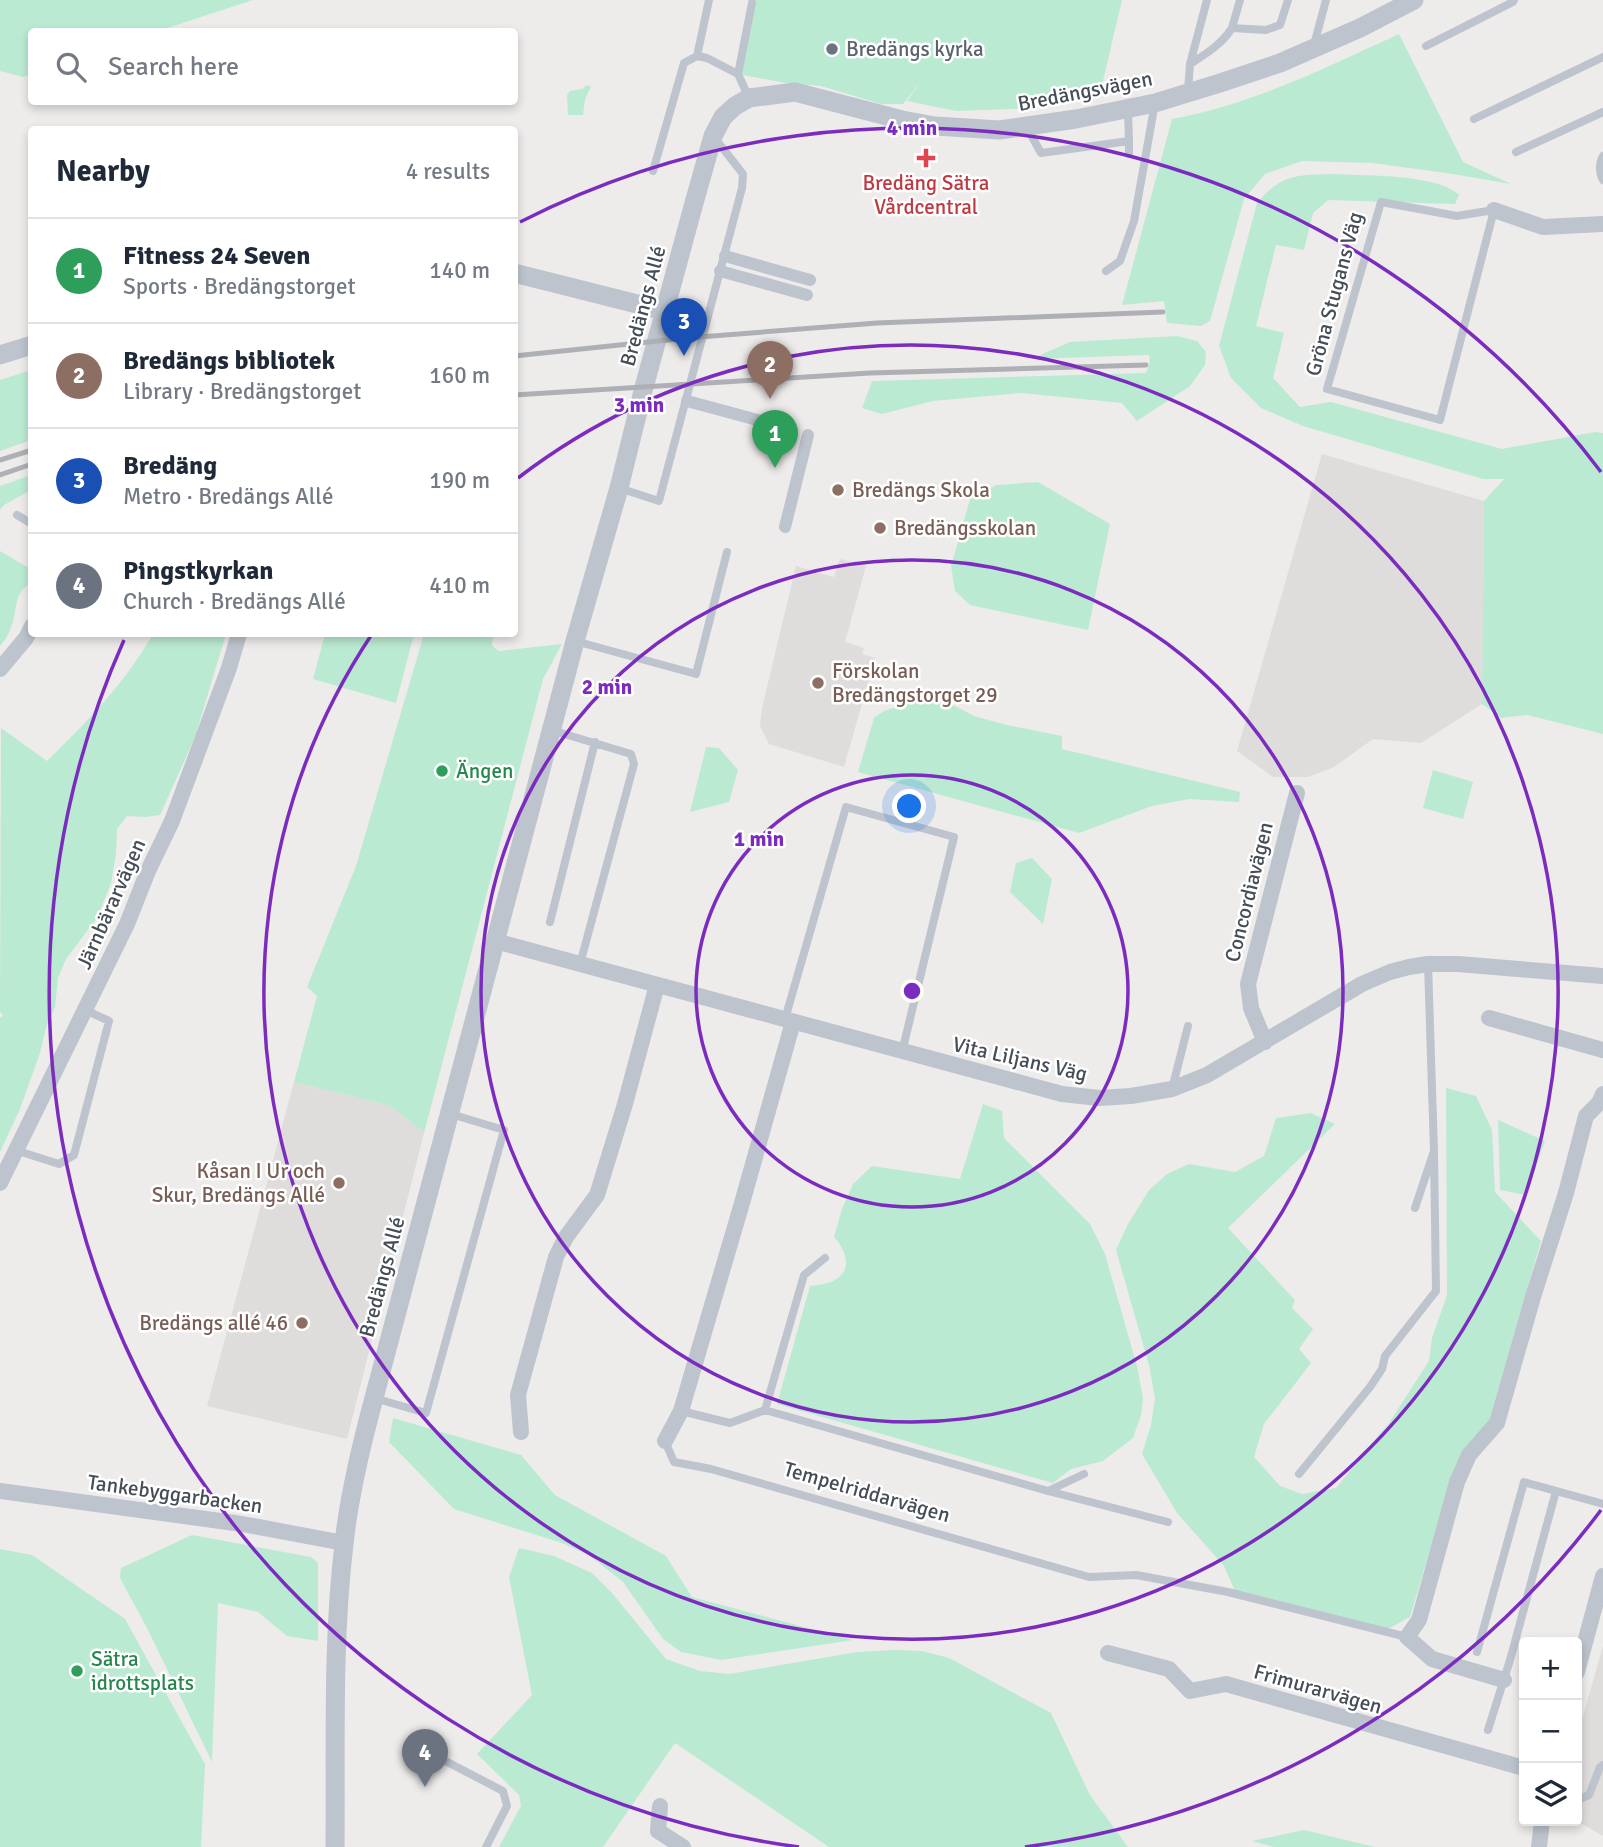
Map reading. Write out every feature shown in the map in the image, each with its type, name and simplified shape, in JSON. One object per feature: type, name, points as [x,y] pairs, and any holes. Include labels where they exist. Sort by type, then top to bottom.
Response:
[{"type":"street","name":"Bredängsvägen","points":[[749,98],[795,92],[935,126],[999,130],[1076,119],[1155,103],[1280,63],[1360,28],[1414,0]]},
{"type":"street","name":"Bredängs Allé","points":[[335,1847],[339,1589],[355,1475],[551,730],[713,136],[723,117],[734,106],[749,98]]},
{"type":"street","name":"Gröna Stugans Väg","points":[[1494,210],[1543,227],[1603,224]]},
{"type":"street","points":[[725,256],[810,280]]},
{"type":"street","points":[[720,271],[807,295]]},
{"type":"street","points":[[518,274],[665,311]]},
{"type":"street","points":[[0,355],[28,346]]},
{"type":"street","points":[[687,401],[776,425]]},
{"type":"street","points":[[785,527],[808,435]]},
{"type":"street","points":[[0,669],[28,634]]},
{"type":"street","name":"Järnbärarvägen","points":[[0,1182],[127,925],[148,871],[172,821],[238,637]]},
{"type":"street","name":"Concordiavägen","points":[[1265,1042],[1251,1008],[1248,984],[1297,793]]},
{"type":"street","name":"Vita Liljans Väg","points":[[495,941],[1062,1094],[1100,1098],[1172,1089],[1207,1075],[1362,984],[1390,972],[1428,964],[1458,964],[1603,976]]},
{"type":"street","points":[[522,1432],[518,1395],[556,1257],[566,1237],[597,1195],[657,985]]},
{"type":"street","points":[[1489,1018],[1603,1050]]},
{"type":"street","name":"Tempelriddarvägen","points":[[665,1441],[681,1411],[738,1216],[789,1021]]},
{"type":"street","points":[[1504,1680],[1432,1659],[1407,1637],[1419,1620],[1457,1482],[1469,1455],[1497,1423],[1566,1193],[1586,1115],[1600,1103],[1603,1094]]},
{"type":"street","name":"Tankebyggarbacken","points":[[0,1491],[242,1524],[344,1543]]},
{"type":"street","points":[[1582,1654],[1603,1576]]},
{"type":"street","name":"Frimurarvägen","points":[[1108,1653],[1169,1669],[1190,1691],[1226,1684],[1519,1767]]},
{"type":"street","points":[[660,1806],[658,1831],[683,1847]]},
{"type":"street","points":[[1539,1847],[1541,1826]]},
{"type":"lane","points":[[697,56],[709,0]]},
{"type":"lane","points":[[1188,92],[1190,64],[1207,0]]},
{"type":"lane","points":[[1190,64],[1225,38],[1232,28],[1240,0]]},
{"type":"lane","points":[[1232,28],[1266,30],[1280,25],[1288,0]]},
{"type":"lane","points":[[1314,48],[1326,0]]},
{"type":"lane","points":[[1426,46],[1514,0]]},
{"type":"lane","points":[[749,98],[738,74],[752,3]]},
{"type":"lane","points":[[653,171],[684,63],[697,56],[707,58],[738,74]]},
{"type":"lane","points":[[1474,119],[1603,58]]},
{"type":"lane","points":[[1106,271],[1120,261],[1134,221],[1155,103]]},
{"type":"lane","points":[[1128,108],[1129,154]]},
{"type":"lane","points":[[1516,152],[1603,112]]},
{"type":"lane","points":[[1027,126],[1041,153],[1129,141]]},
{"type":"lane","points":[[619,488],[659,501],[687,401],[742,188],[743,174],[713,136]]},
{"type":"lane","points":[[1603,156],[1600,161],[1600,175],[1603,180]]},
{"type":"lane","name":"Gröna Stugans Väg","points":[[1381,202],[1457,216],[1494,210],[1440,421],[1327,389],[1381,202]]},
{"type":"lane","points":[[17,515],[28,522]]},
{"type":"lane","points":[[575,641],[696,674],[727,552]]},
{"type":"lane","points":[[551,730],[631,754],[634,764],[580,964]]},
{"type":"lane","points":[[550,922],[596,742]]},
{"type":"lane","points":[[789,1021],[846,807],[954,837],[902,1052]]},
{"type":"lane","points":[[1299,1474],[1370,1387],[1382,1369],[1385,1356],[1436,1291],[1428,964]]},
{"type":"lane","points":[[15,1150],[59,1164],[74,1156],[109,1021],[85,1010]]},
{"type":"lane","points":[[1172,1089],[1188,1026]]},
{"type":"lane","points":[[374,1398],[426,1413],[504,1130],[449,1114]]},
{"type":"lane","points":[[1415,1208],[1434,1151]]},
{"type":"lane","points":[[765,1410],[804,1275],[825,1258]]},
{"type":"lane","points":[[681,1411],[730,1423],[765,1410],[1048,1491],[1168,1522]]},
{"type":"lane","name":"Tempelriddarvägen","points":[[665,1441],[674,1462],[723,1472],[1089,1577],[1136,1575],[1228,1592],[1407,1637]]},
{"type":"lane","points":[[1048,1491],[1084,1474]]},
{"type":"lane","points":[[1477,1652],[1524,1482],[1603,1504]]},
{"type":"lane","points":[[1488,1730],[1556,1491]]},
{"type":"lane","points":[[430,1753],[503,1791],[507,1806],[486,1847]]},
{"type":"lane","points":[[1582,1798],[1589,1795],[1603,1765]]},
{"type":"shaded area","points":[[1322,454],[1484,501],[1482,704],[1421,743],[1373,739],[1334,767],[1308,777],[1273,777],[1237,751]]},
{"type":"shaded area","name":"Förskolan Bredängstorget 29","points":[[840,559],[866,566],[845,642],[864,648],[862,654],[875,658],[844,767],[769,744],[760,726],[796,566],[834,577]]},
{"type":"shaded area","points":[[294,1082],[391,1106],[424,1133],[347,1439],[207,1406]]},
{"type":"shaded area","points":[[1603,1646],[1603,1836],[1582,1824],[1582,1720]]},
{"type":"green space","points":[[0,0],[253,0],[167,28],[28,28],[28,75],[23,77],[0,71]]},
{"type":"green space","points":[[750,0],[1122,0],[1100,94],[1035,108],[956,111],[907,101],[921,81],[903,104],[881,104],[821,86],[738,74],[752,3]]},
{"type":"green space","points":[[1399,34],[1463,162],[1511,184],[1372,163],[1302,161],[1265,174],[1244,199],[1210,321],[1201,326],[1167,323],[1164,301],[1122,305],[1172,119],[1260,94]]},
{"type":"green space","points":[[587,85],[591,87],[585,99],[583,115],[568,115],[567,95],[570,91],[582,89]]},
{"type":"green space","points":[[1336,174],[1419,180],[1449,188],[1459,195],[1455,204],[1328,200],[1313,213],[1304,250],[1276,245],[1256,326],[1284,333],[1273,378],[1300,407],[1331,402],[1502,449],[1595,432],[1603,433],[1603,734],[1527,715],[1501,718],[1482,704],[1484,501],[1504,479],[1483,479],[1303,426],[1261,408],[1231,378],[1219,346],[1257,203],[1283,181],[1301,176]]},
{"type":"green space","points":[[1177,336],[1197,341],[1206,352],[1205,365],[1190,386],[1137,421],[1122,403],[1022,393],[933,401],[882,414],[862,408],[872,381],[1146,373],[1150,362],[1149,355],[1031,359],[1070,342]]},
{"type":"green space","points":[[28,371],[28,441],[0,451],[0,380]]},
{"type":"green space","points":[[28,476],[28,492],[0,510],[0,486]]},
{"type":"green space","points":[[1038,482],[1110,524],[1088,630],[970,605],[955,591],[951,566],[971,496],[997,485]]},
{"type":"green space","points":[[0,551],[28,568],[28,585],[18,598],[9,632],[0,646]]},
{"type":"green space","points":[[151,637],[225,637],[195,737],[160,815],[127,816],[117,829],[111,883],[97,918],[66,959],[58,978],[55,1007],[40,1053],[20,1109],[0,1152],[0,1018],[3,1015],[0,1012],[1,728],[47,761],[91,717]]},
{"type":"green space","points":[[324,637],[413,637],[396,703],[313,679]]},
{"type":"green space","name":"Ängen","points":[[423,637],[493,637],[492,646],[499,651],[562,644],[543,679],[424,1133],[391,1106],[294,1082],[317,996],[307,987],[356,866]]},
{"type":"green space","points":[[912,702],[953,705],[974,716],[1062,736],[1062,749],[1240,792],[1239,802],[1189,799],[1152,806],[1079,833],[858,772],[874,718],[884,711]]},
{"type":"green space","points":[[706,747],[719,748],[738,770],[729,802],[690,812]]},
{"type":"green space","points":[[1433,770],[1473,782],[1463,819],[1423,808]]},
{"type":"green space","points":[[1032,858],[1052,879],[1043,924],[1010,892],[1016,863]]},
{"type":"green space","points":[[1446,1088],[1476,1096],[1492,1130],[1495,1192],[1541,1241],[1490,1419],[1452,1477],[1410,1617],[1386,1630],[1235,1591],[1224,1566],[1177,1513],[1142,1454],[1151,1425],[1155,1398],[1149,1365],[1116,1250],[1149,1190],[1167,1174],[1189,1164],[1235,1172],[1264,1156],[1276,1118],[1311,1113],[1335,1124],[1228,1228],[1295,1300],[1292,1308],[1313,1329],[1299,1349],[1311,1363],[1264,1424],[1254,1457],[1280,1486],[1302,1494],[1336,1488],[1389,1423],[1429,1361],[1432,1338],[1447,1295]]},
{"type":"green space","points":[[983,1104],[1002,1111],[1004,1138],[1090,1224],[1105,1254],[1137,1366],[1143,1398],[1141,1415],[1133,1438],[1103,1461],[1071,1469],[1053,1483],[777,1404],[810,1286],[833,1281],[844,1272],[846,1260],[834,1237],[853,1184],[872,1166],[960,1179]]},
{"type":"green space","points":[[1498,1120],[1545,1141],[1526,1195],[1500,1190]]},
{"type":"green space","points":[[393,1418],[521,1455],[555,1495],[666,1556],[692,1597],[853,1640],[721,1660],[681,1652],[663,1639],[623,1582],[589,1555],[562,1543],[454,1509],[389,1442]]},
{"type":"green space","points":[[192,1535],[311,1557],[318,1563],[318,1641],[287,1636],[258,1612],[218,1603],[212,1762],[120,1578],[121,1568]]},
{"type":"green space","points":[[519,1548],[554,1556],[592,1573],[612,1593],[666,1659],[700,1671],[729,1674],[857,1652],[895,1650],[922,1651],[949,1658],[1051,1713],[1090,1795],[1128,1847],[829,1847],[675,1743],[603,1847],[499,1847],[521,1806],[519,1795],[477,1754],[532,1695],[509,1577]]},
{"type":"green space","name":"Sätra idrottsplats","points":[[0,1549],[32,1555],[125,1619],[205,1764],[201,1847],[0,1847]]},
{"type":"green space","points":[[1304,1830],[1375,1847],[1274,1847],[1252,1841]]},
{"type":"railway","points":[[518,356],[687,338],[877,323],[1163,312]]},
{"type":"railway","points":[[518,395],[870,373],[1146,365]]},
{"type":"railway","points":[[0,460],[28,451]]},
{"type":"railway","points":[[0,475],[28,465]]},
{"type":"place","name":"Bredängs kyrka","points":[[832,49]]},
{"type":"place","name":"Bredäng Sätra Vårdcentral","points":[[926,158]]},
{"type":"place","name":"Bredäng","points":[[684,356]]},
{"type":"place","name":"Bredängs bibliotek","points":[[770,399]]},
{"type":"place","name":"Fitness 24 Seven","points":[[775,468]]},
{"type":"place","name":"Bredängs Skola","points":[[838,490]]},
{"type":"place","name":"Bredängsskolan","points":[[880,528]]},
{"type":"place","name":"Förskolan Bredängstorget 29","points":[[818,683]]},
{"type":"place","name":"Ängen","points":[[442,771]]},
{"type":"place","name":"Kåsan I Ur och Skur, Bredängs Allé","points":[[339,1183]]},
{"type":"place","name":"Bredängs allé 46","points":[[302,1323]]},
{"type":"place","name":"Sätra idrottsplats","points":[[77,1671]]},
{"type":"place","name":"Pingstkyrkan","points":[[425,1787]]}]
